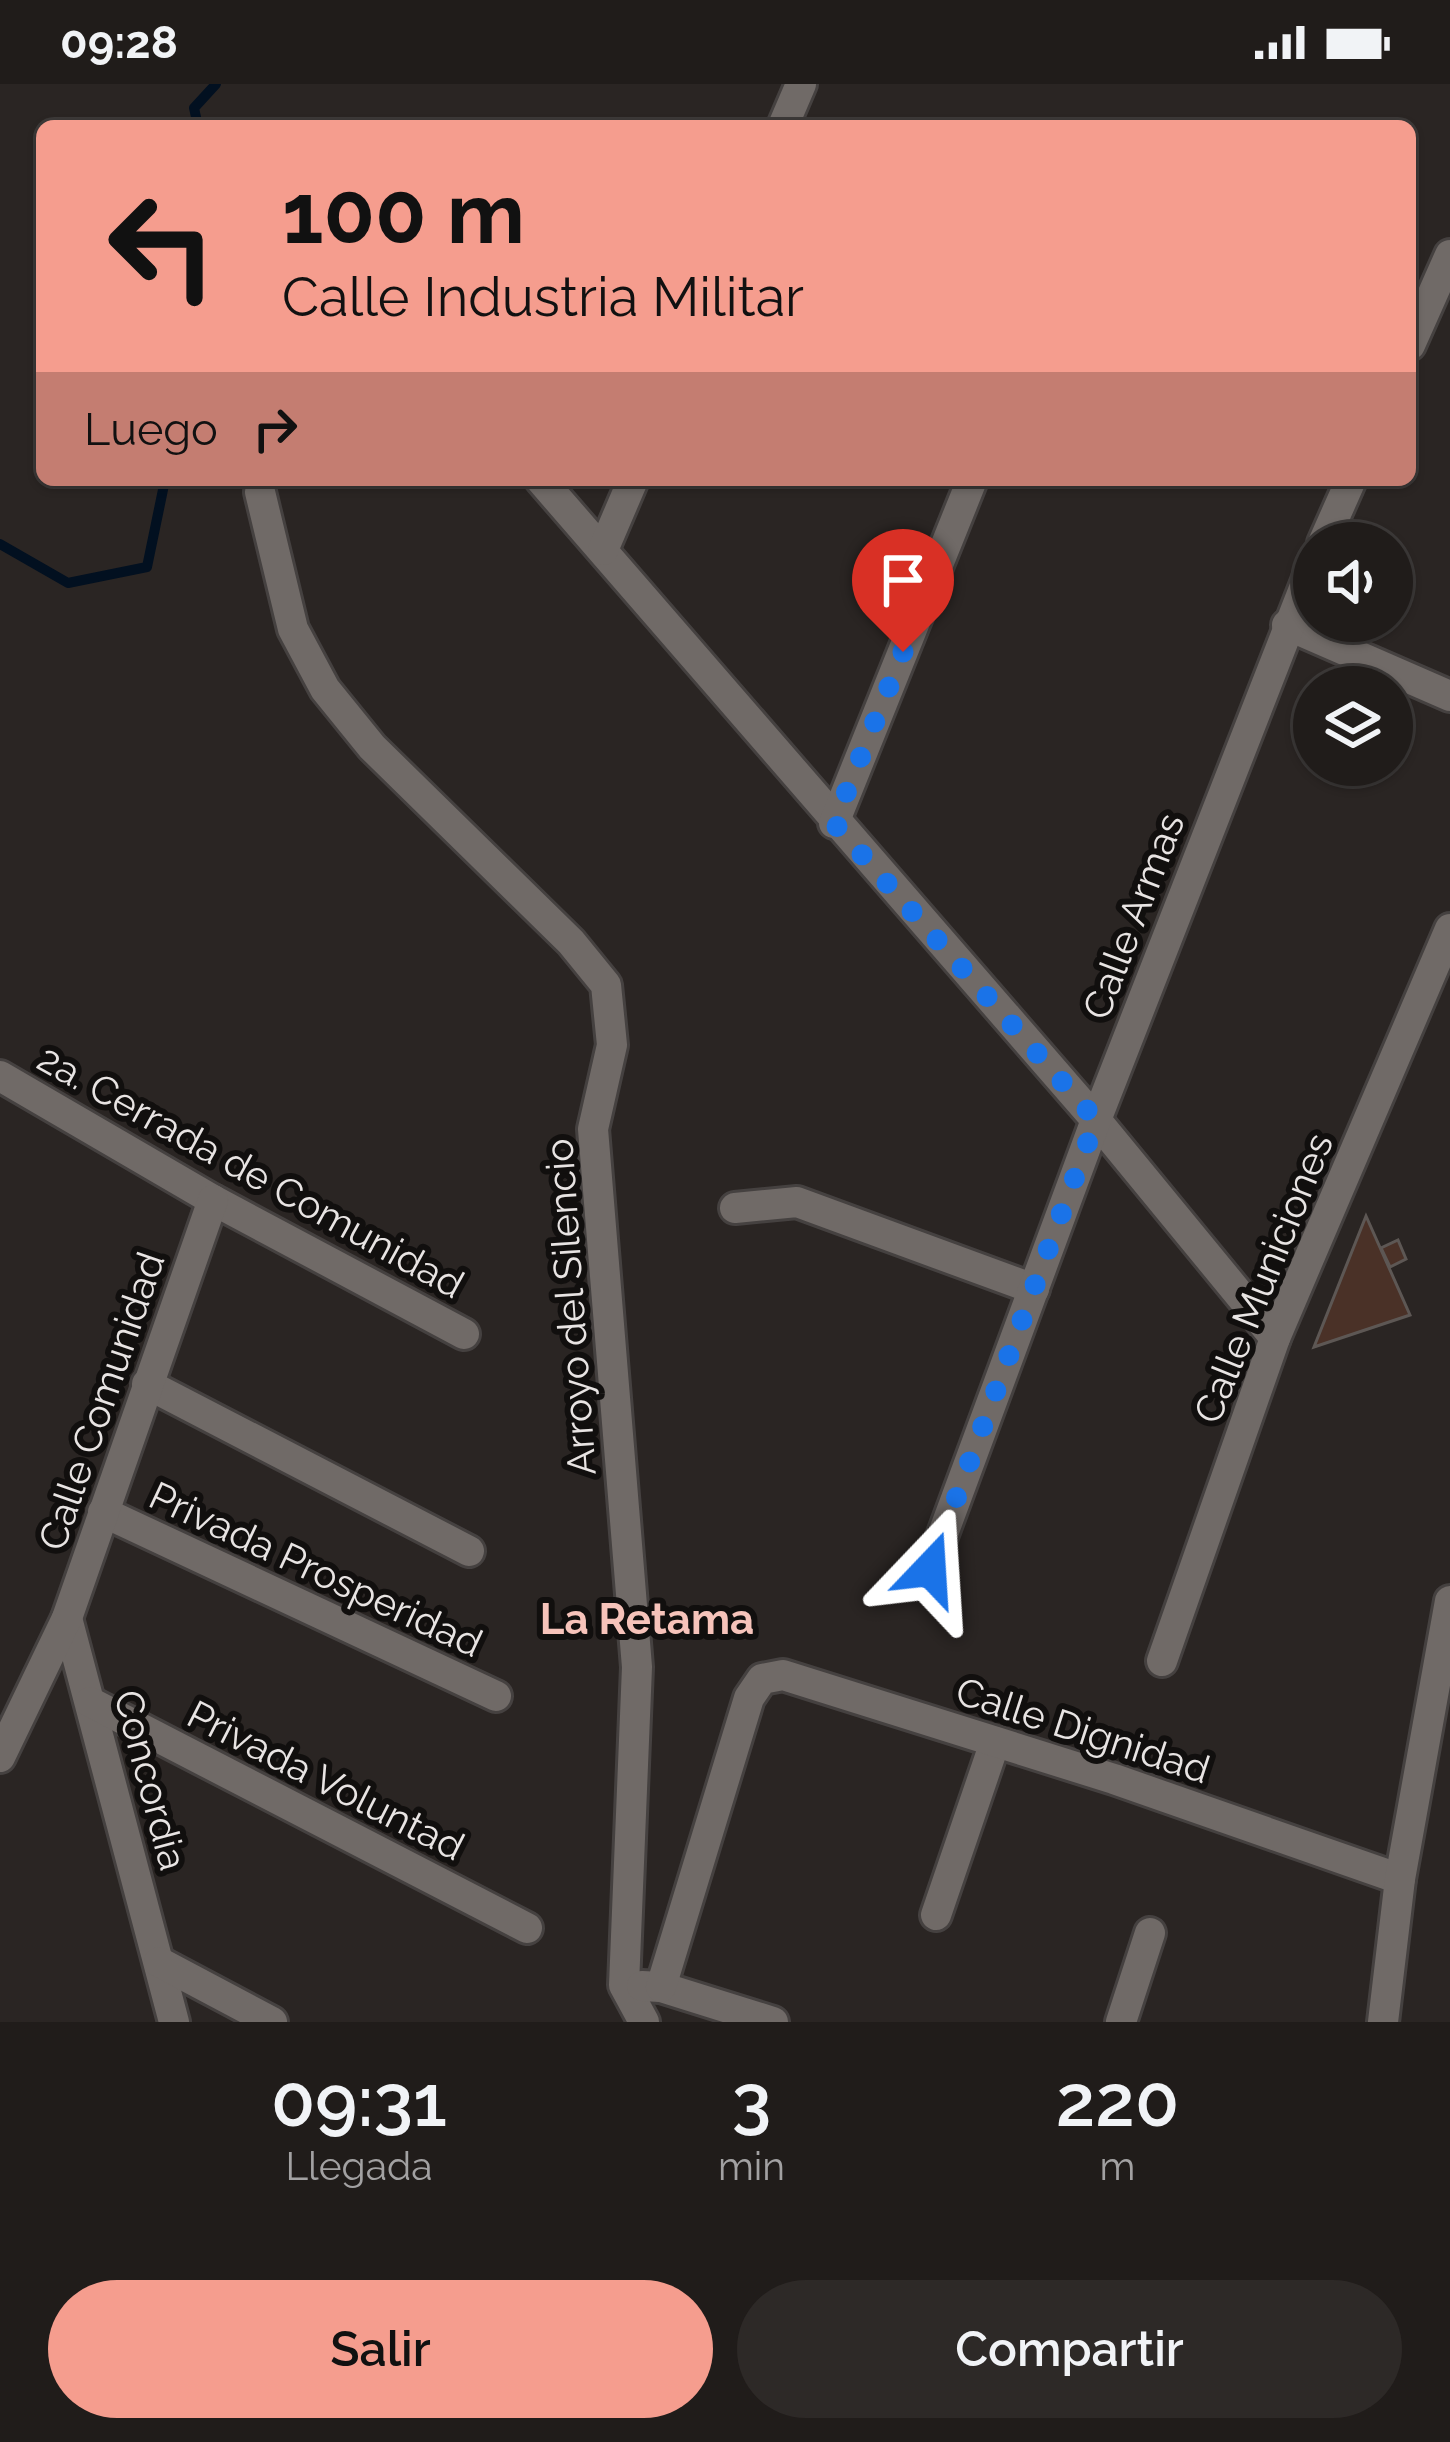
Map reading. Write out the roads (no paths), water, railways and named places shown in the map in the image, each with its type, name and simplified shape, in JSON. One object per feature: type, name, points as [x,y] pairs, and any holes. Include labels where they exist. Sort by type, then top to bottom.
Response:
[{"type":"street","points":[[786,120],[801,84]]},
{"type":"street","points":[[1416,332],[1450,255]]},
{"type":"street","points":[[546,486],[1096,1120],[1275,1338]]},
{"type":"street","points":[[603,550],[630,486]]},
{"type":"street","points":[[834,823],[970,486]]},
{"type":"street","points":[[1332,522],[1348,486]]},
{"type":"street","name":"Arroyo del Silencio","points":[[260,492],[293,629],[326,689],[372,747],[571,942],[606,985],[612,1045],[593,1129],[638,1667],[624,1985]]},
{"type":"street","name":"Calle Armas","points":[[930,1569],[1096,1120],[1293,610]]},
{"type":"street","points":[[1286,625],[1450,695]]},
{"type":"street","name":"Calle Municiones","points":[[1162,1661],[1275,1338],[1450,928]]},
{"type":"street","name":"2a. Cerrada de Comunidad","points":[[0,1076],[213,1200],[464,1334]]},
{"type":"street","name":"Calle Comunidad","points":[[0,1757],[67,1618],[213,1200]]},
{"type":"street","points":[[735,1208],[796,1202],[1034,1289]]},
{"type":"street","points":[[147,1384],[469,1550]]},
{"type":"street","name":"Privada Prosperidad","points":[[103,1512],[496,1696]]},
{"type":"street","points":[[1383,2022],[1400,1879],[1450,1601]]},
{"type":"street","name":"Concordia","points":[[67,1618],[174,2022]]},
{"type":"street","name":"Calle Dignidad","points":[[661,1987],[749,1698],[761,1678],[783,1676],[995,1742],[1400,1879]]},
{"type":"street","name":"Privada Voluntad","points":[[90,1702],[527,1928]]},
{"type":"street","points":[[937,1915],[995,1742]]},
{"type":"street","points":[[1121,2022],[1150,1933]]},
{"type":"street","points":[[159,1962],[272,2022]]},
{"type":"street","points":[[624,1985],[661,1987],[773,2022]]},
{"type":"street","points":[[624,1985],[644,2022]]},
{"type":"waterway","points":[[197,120],[194,108],[216,84]]},
{"type":"waterway","points":[[0,544],[68,583],[147,567],[164,486]]},
{"type":"district","name":"La Retama","points":[[647,1619]]}]
